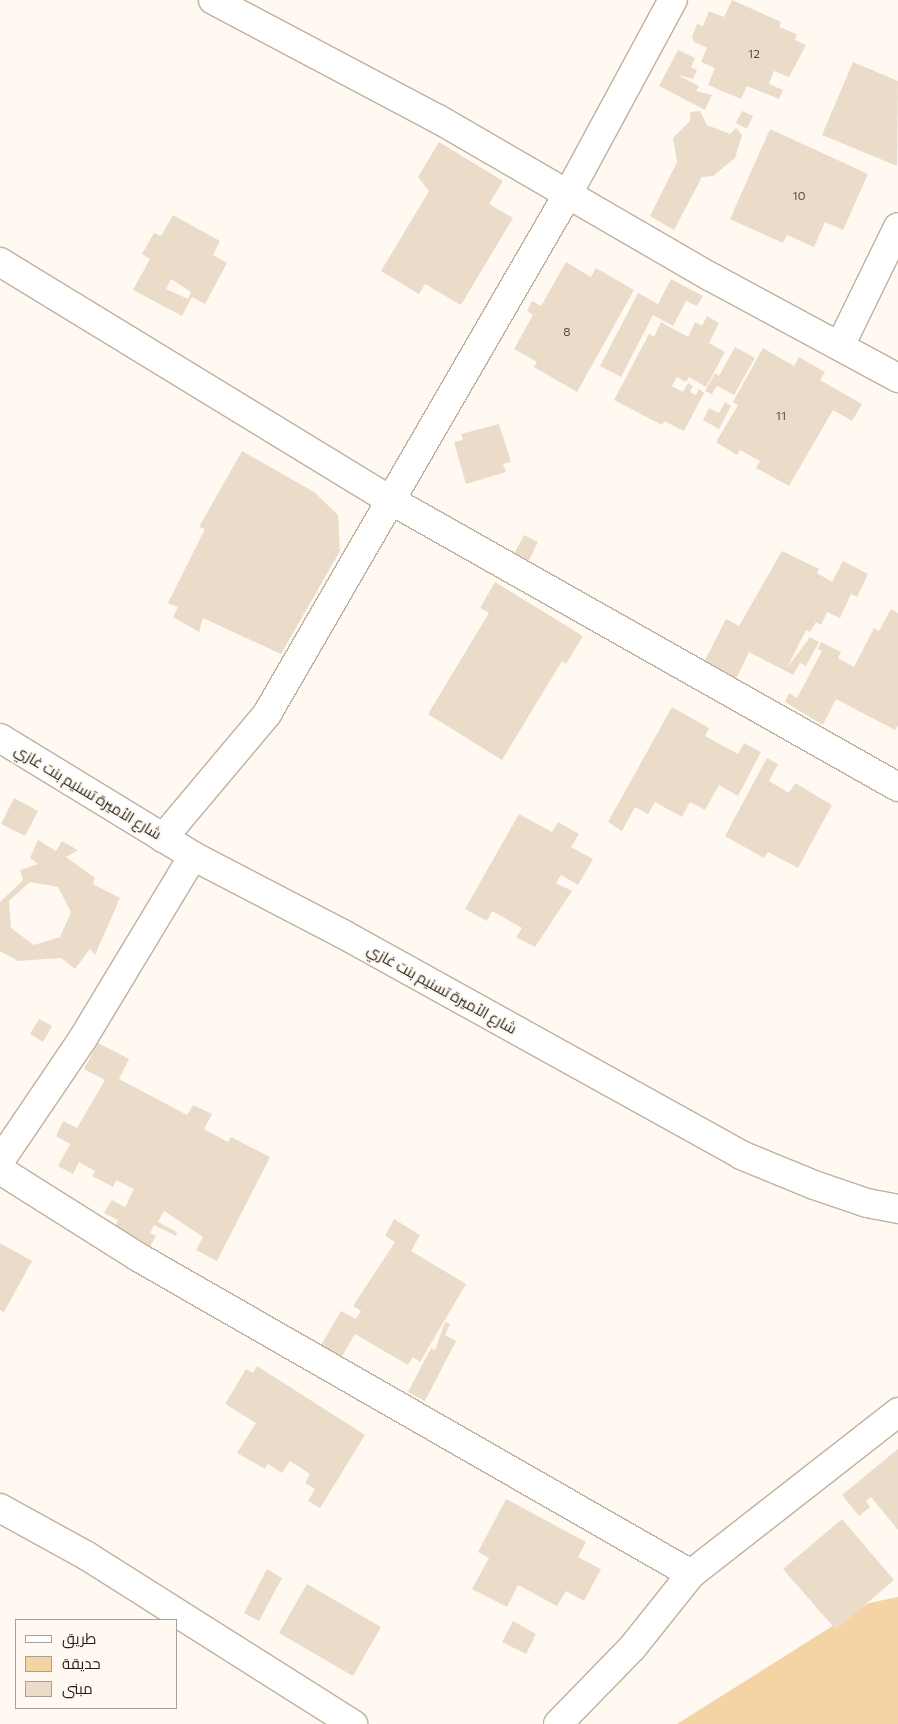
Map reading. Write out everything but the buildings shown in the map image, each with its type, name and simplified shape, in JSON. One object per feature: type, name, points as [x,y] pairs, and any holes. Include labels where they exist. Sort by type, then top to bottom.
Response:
[{"type":"street","points":[[213,0],[569,192],[711,277],[898,378]]},
{"type":"street","points":[[163,838],[267,714],[392,502],[482,337],[569,192],[673,0]]},
{"type":"street","points":[[840,346],[898,227]]},
{"type":"street","points":[[0,262],[392,502],[898,787]]},
{"type":"street","name":"شارع الأميرة تسنيم بنت غازي","points":[[0,738],[193,856],[343,934],[741,1155],[832,1192],[898,1209]]},
{"type":"street","points":[[0,1161],[82,1040],[193,856]]},
{"type":"street","points":[[0,1170],[138,1257],[691,1574]]},
{"type":"street","points":[[558,1724],[632,1648],[691,1574],[898,1412]]},
{"type":"street","points":[[0,1508],[87,1556],[353,1724]]},
{"type":"green space","points":[[898,1597],[898,1724],[677,1724],[869,1603]]}]
